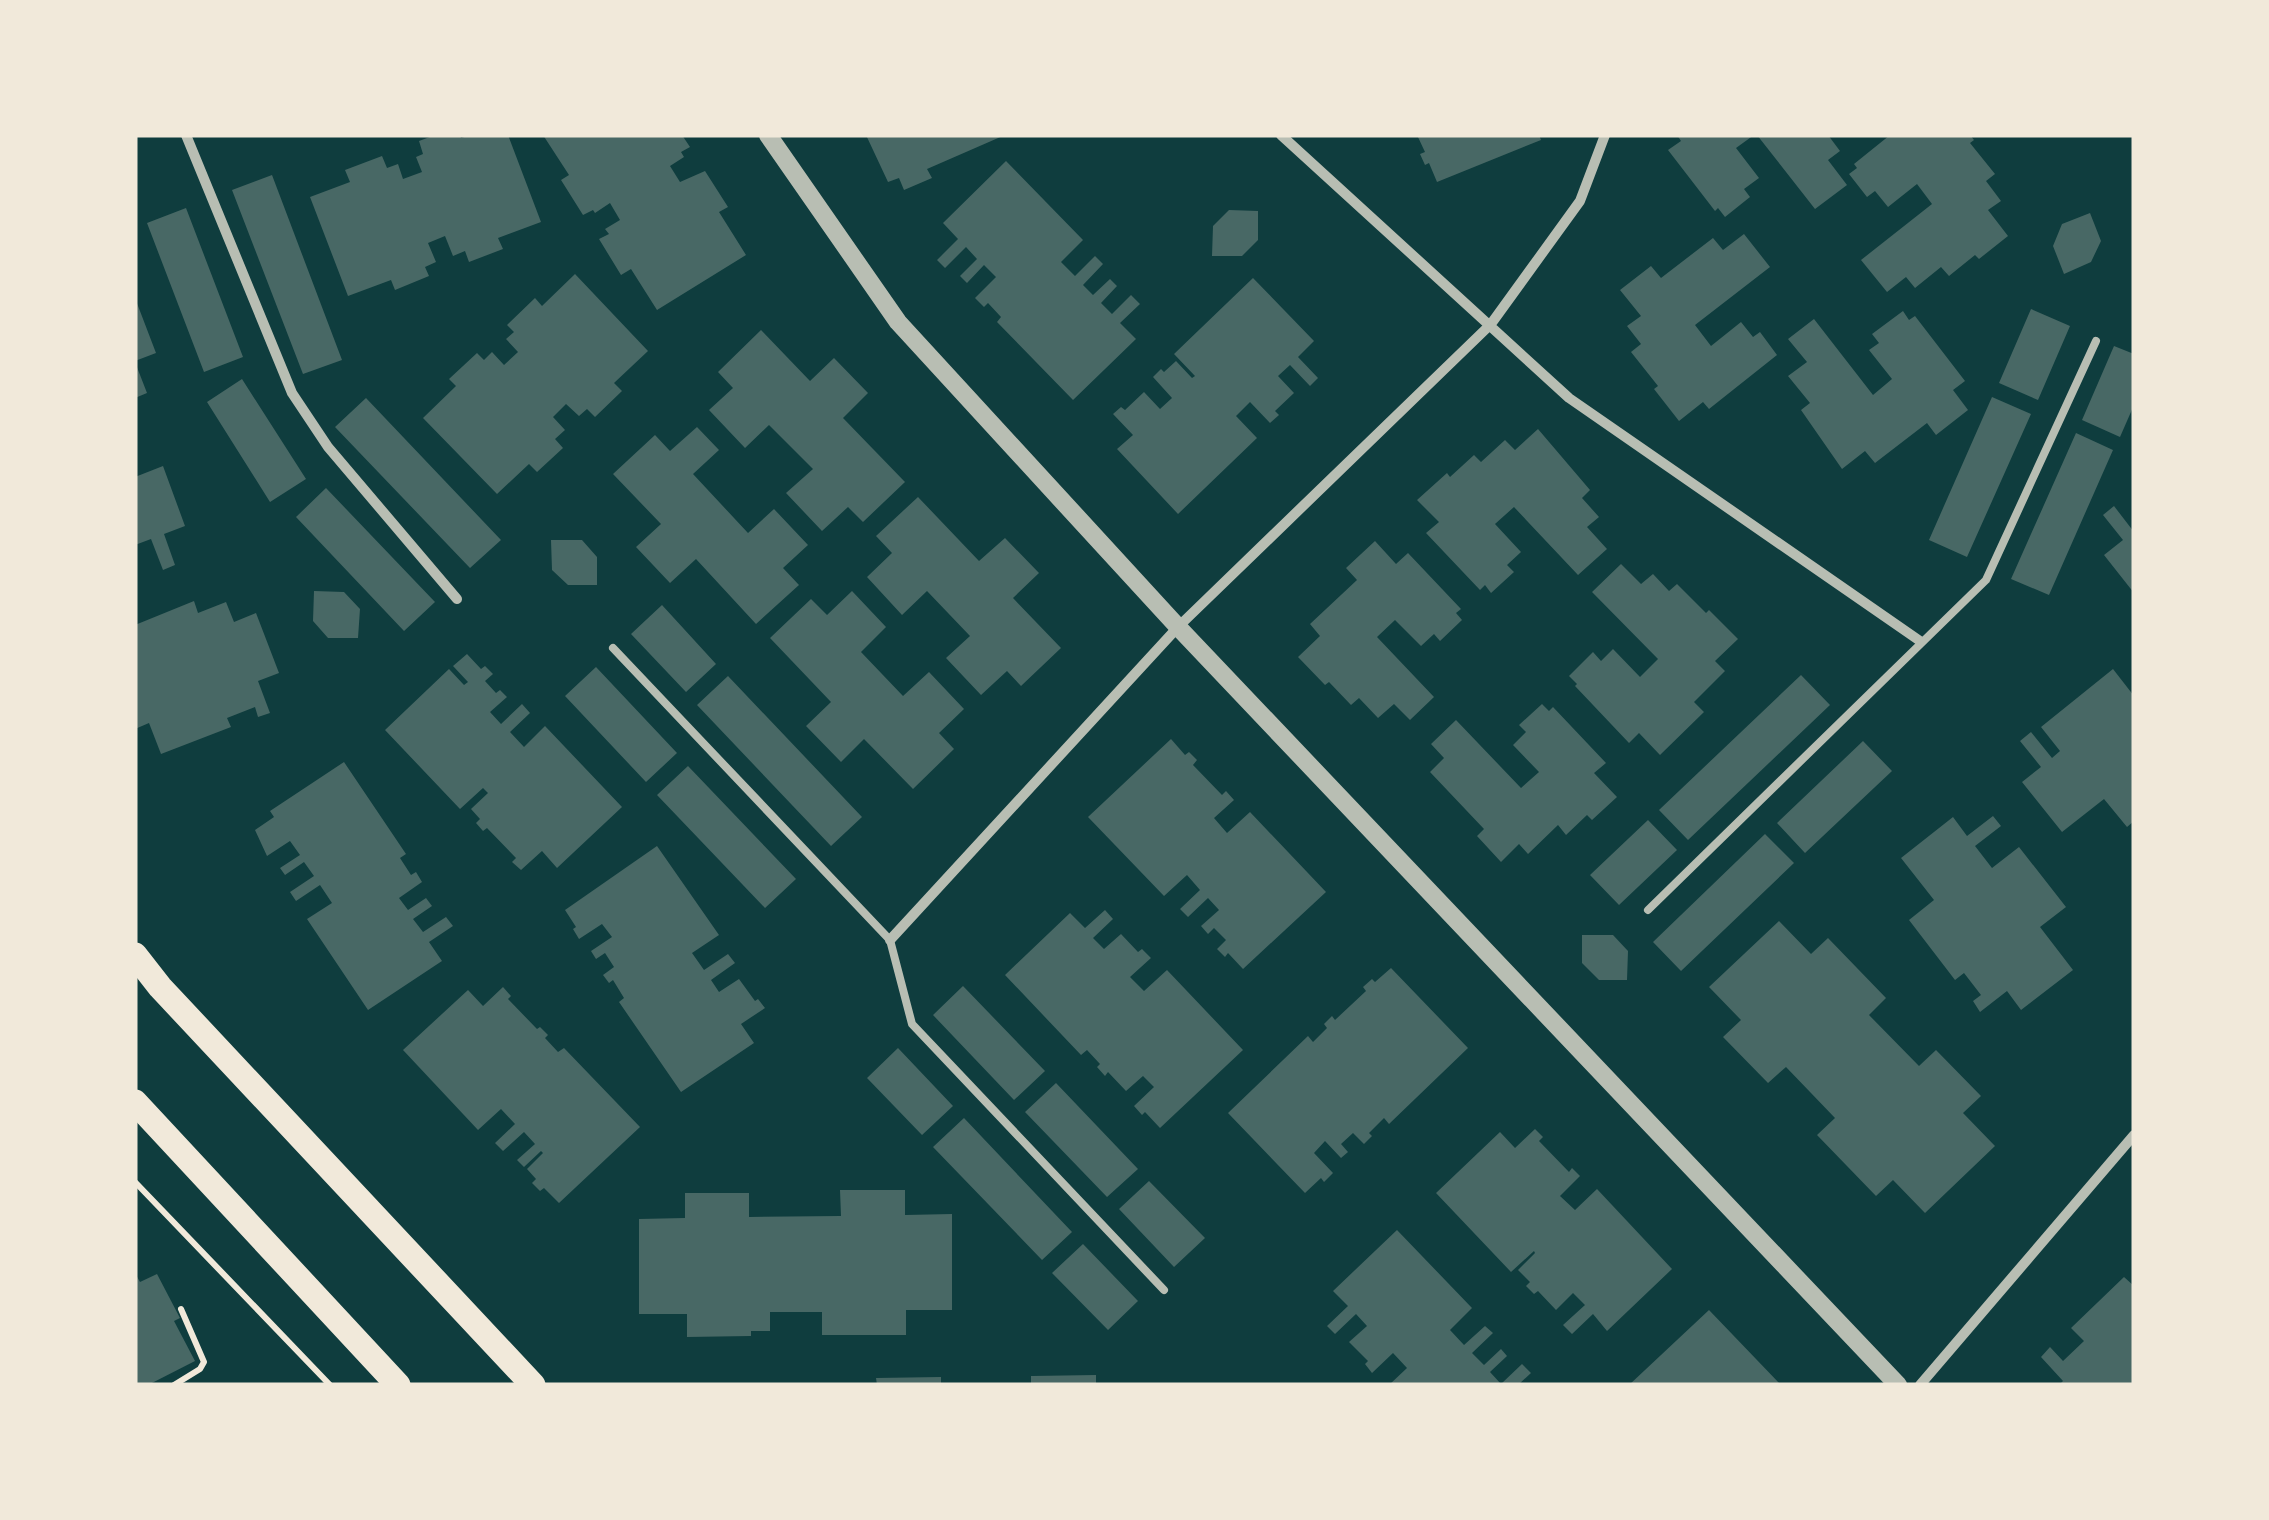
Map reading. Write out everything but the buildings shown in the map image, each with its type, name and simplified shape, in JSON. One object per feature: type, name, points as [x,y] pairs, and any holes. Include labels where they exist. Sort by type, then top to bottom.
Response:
[{"type":"main road","points":[[135,955],[160,987],[533,1385]]},
{"type":"main road","points":[[135,1102],[398,1385]]},
{"type":"street","points":[[186,135],[292,393],[328,446],[458,598]]},
{"type":"street","points":[[768,135],[898,322],[1178,627],[1898,1385]]},
{"type":"street","points":[[1281,135],[1569,398],[1920,641]]},
{"type":"street","points":[[890,940],[1178,627],[1491,324],[1580,202],[1605,135]]},
{"type":"street","points":[[1920,1385],[2134,1135]]},
{"type":"lane","points":[[1648,910],[1986,580],[2096,341]]},
{"type":"lane","points":[[613,648],[890,940],[912,1024],[1164,1290]]},
{"type":"path","points":[[135,1182],[330,1385]]},
{"type":"path","points":[[174,1385],[200,1369],[204,1362],[181,1309]]}]
